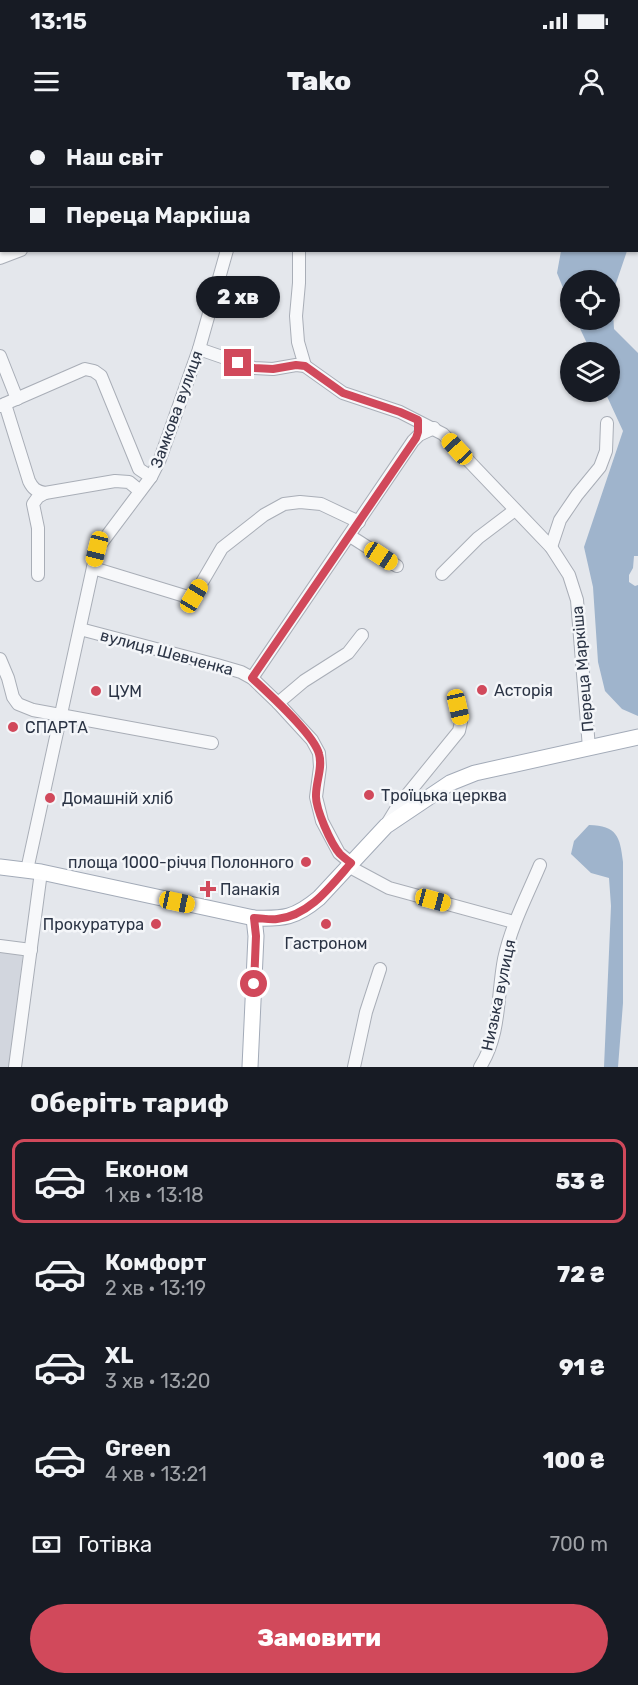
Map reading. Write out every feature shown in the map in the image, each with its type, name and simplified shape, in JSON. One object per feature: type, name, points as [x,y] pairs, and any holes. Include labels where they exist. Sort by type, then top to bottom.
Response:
[{"type":"main road","points":[[0,867],[34,871],[254,918],[278,919],[301,911],[319,898],[386,826],[450,783],[475,773],[638,737]]},
{"type":"main road","points":[[250,1067],[256,936],[254,918]]},
{"type":"street","points":[[0,258],[16,252]]},
{"type":"street","points":[[199,349],[254,368],[305,366],[298,342],[296,316],[299,252]]},
{"type":"street","name":"Замкова вулиця","points":[[15,1067],[31,950],[34,871],[61,715],[97,549],[151,477],[160,459],[199,349],[228,254]]},
{"type":"street","points":[[0,356],[17,399]]},
{"type":"street","name":"Переца Маркіша","points":[[305,366],[343,393],[400,412],[443,434],[551,547],[569,575],[577,600],[589,748]]},
{"type":"street","points":[[38,574],[38,528],[29,481],[2,405],[85,369],[94,370],[101,376],[139,469],[151,477]]},
{"type":"street","points":[[416,438],[418,420]]},
{"type":"street","points":[[551,547],[560,520],[600,467],[606,451],[607,423]]},
{"type":"street","name":"вулиця Шевченка","points":[[252,678],[416,438],[434,428]]},
{"type":"street","points":[[129,482],[139,469]]},
{"type":"street","points":[[29,481],[33,488],[45,493]]},
{"type":"street","points":[[33,504],[45,493],[115,481],[129,482],[140,491]]},
{"type":"street","points":[[93,568],[188,597],[194,596],[222,548],[284,504],[300,502],[321,504],[359,522]]},
{"type":"street","points":[[442,574],[478,538],[515,510]]},
{"type":"street","points":[[536,533],[548,529],[560,520]]},
{"type":"street","points":[[350,536],[397,566]]},
{"type":"street","name":"вулиця Шевченка","points":[[80,629],[217,665],[252,678],[312,740],[319,753],[320,767],[316,797],[322,821],[339,853],[349,864]]},
{"type":"street","points":[[278,703],[304,681],[348,652],[362,635]]},
{"type":"street","points":[[0,659],[13,697],[18,704],[33,710],[212,743]]},
{"type":"street","points":[[386,826],[399,806],[459,731],[461,722],[458,707]]},
{"type":"street","name":"Низька вулиця","points":[[349,864],[370,879],[389,888],[514,922]]},
{"type":"street","name":"Низька вулиця","points":[[480,1067],[491,1045],[504,960],[514,922],[540,865]]},
{"type":"street","points":[[0,946],[31,950]]},
{"type":"street","points":[[354,1067],[366,1012],[380,969]]},
{"type":"shaded area","points":[[0,952],[23,955],[9,1067],[0,1067]]},
{"type":"water","points":[[561,252],[627,252],[620,272],[560,270],[560,280],[557,273]]},
{"type":"water","points":[[581,330],[615,330],[638,353],[638,556],[634,556],[629,582],[635,586],[638,585],[638,716],[622,709],[605,691],[598,662],[593,587],[584,547],[623,431],[610,402],[620,402],[620,342],[586,342]]},
{"type":"water","points":[[589,825],[606,828],[615,834],[623,862],[623,1003],[618,1067],[604,1067],[611,906],[609,878],[591,873],[571,854],[574,841]]},
{"type":"place","name":"Асторія","points":[[482,690]]},
{"type":"place","name":"ЦУМ","points":[[96,691]]},
{"type":"place","name":"СПАРТА","points":[[13,727]]},
{"type":"place","name":"Троїцька церква","points":[[369,795]]},
{"type":"place","name":"Домашній хліб","points":[[50,798]]},
{"type":"place","name":"площа 1000-річчя Полонного","points":[[306,862]]},
{"type":"place","name":"Панакія","points":[[208,889]]},
{"type":"place","name":"Прокуратура","points":[[156,924]]},
{"type":"place","name":"Гастроном","points":[[326,924]]},
{"type":"route","points":[[238,363],[254,368],[273,369],[296,365],[305,366],[343,393],[418,420],[416,438],[252,678],[312,740],[319,753],[320,767],[316,797],[322,821],[339,853],[351,863],[319,898],[301,911],[278,919],[254,918],[256,936],[254,984]]}]
